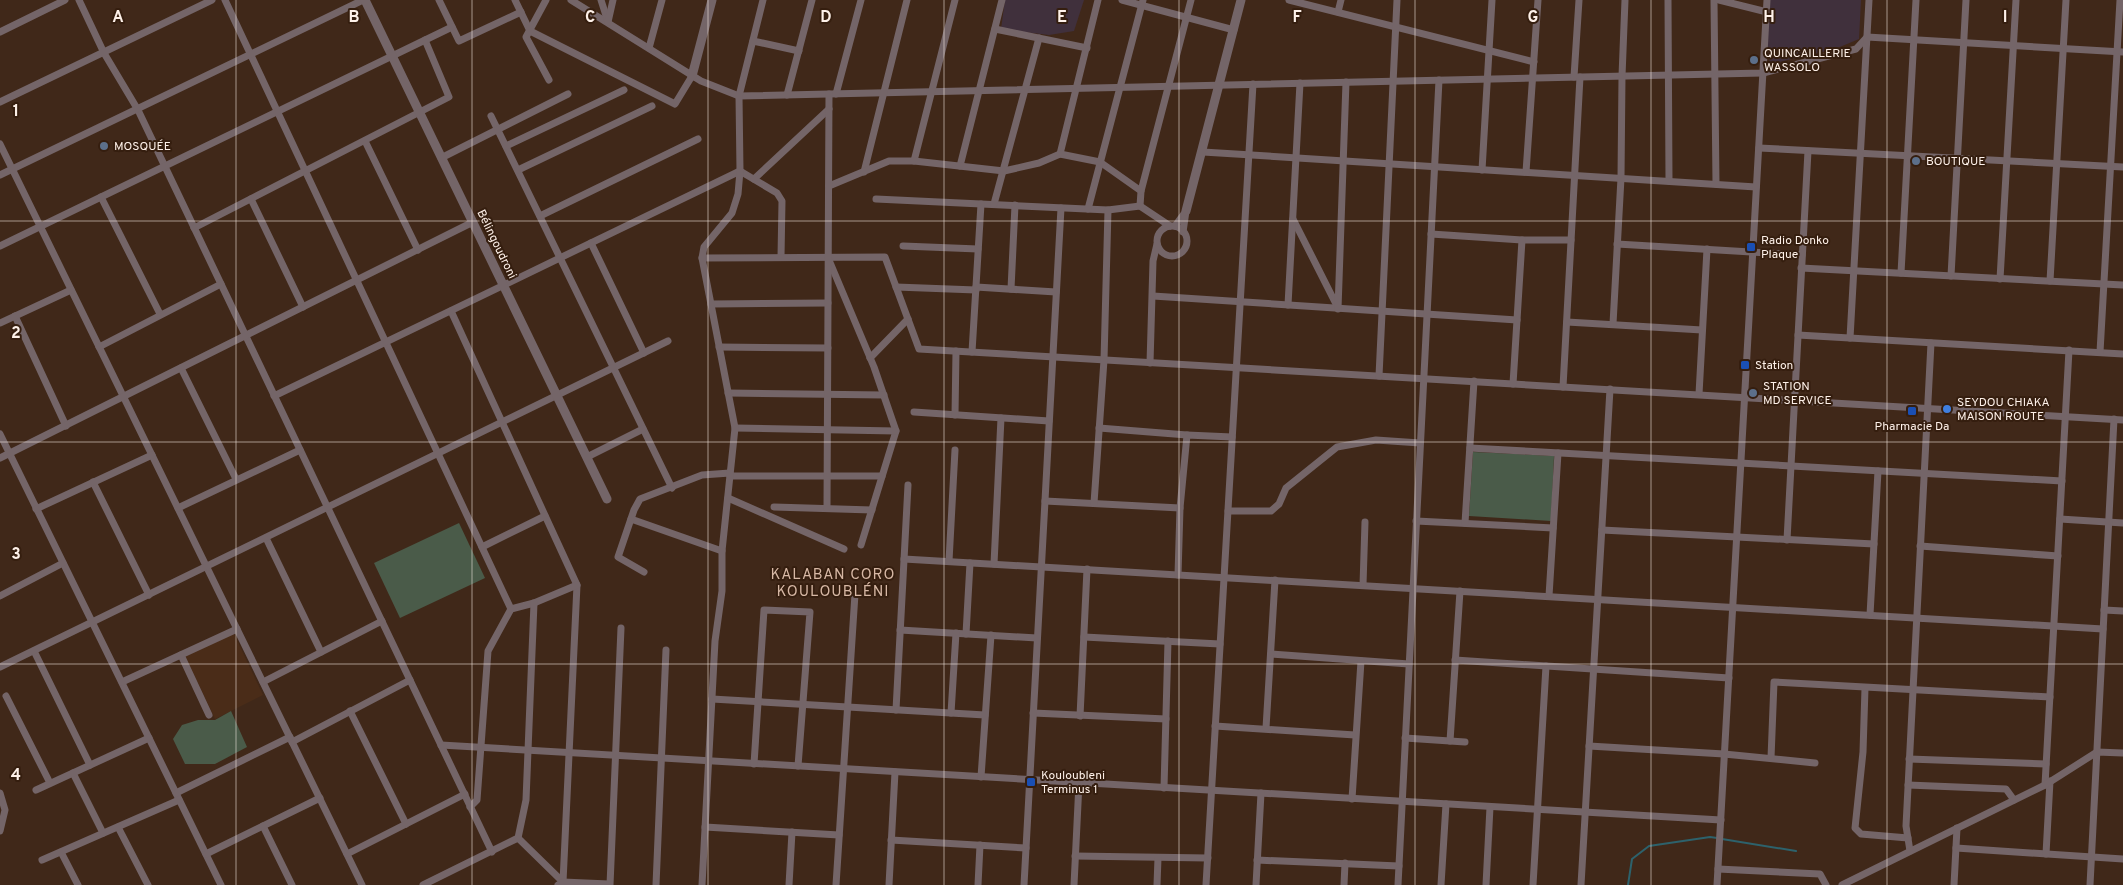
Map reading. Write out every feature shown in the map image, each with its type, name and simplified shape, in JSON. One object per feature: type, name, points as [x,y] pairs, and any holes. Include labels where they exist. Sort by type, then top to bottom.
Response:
[{"type":"street","points":[[0,32],[65,0]]},
{"type":"street","points":[[79,0],[104,53],[138,110],[492,852]]},
{"type":"street","points":[[0,102],[212,0]]},
{"type":"street","points":[[226,0],[511,609]]},
{"type":"street","points":[[0,175],[364,0]]},
{"type":"street","name":"Bélingoudroni","points":[[364,0],[607,499]]},
{"type":"street","points":[[439,0],[459,41],[521,12]]},
{"type":"street","points":[[515,0],[530,30],[675,104],[692,76],[712,0]]},
{"type":"street","points":[[546,0],[526,37],[549,80]]},
{"type":"street","points":[[571,0],[692,76],[739,96],[1763,73],[1856,49],[1867,37]]},
{"type":"street","points":[[601,0],[608,22]]},
{"type":"street","points":[[608,22],[613,0]]},
{"type":"street","points":[[649,48],[662,0]]},
{"type":"street","points":[[702,885],[715,641],[722,591],[722,551],[735,428],[702,258],[704,247],[732,213],[738,194],[740,171],[739,96],[763,0]]},
{"type":"street","points":[[787,95],[812,0]]},
{"type":"street","points":[[827,508],[829,108],[861,0]]},
{"type":"street","points":[[864,172],[907,0]]},
{"type":"street","points":[[914,161],[955,0]]},
{"type":"street","points":[[960,166],[1002,0]]},
{"type":"street","points":[[1060,154],[1098,0]]},
{"type":"street","points":[[1122,0],[1142,3],[1234,30]]},
{"type":"street","points":[[1140,206],[1141,191],[1191,0]]},
{"type":"street","points":[[1154,261],[1163,254],[1174,256],[1184,250],[1186,244],[1184,232],[1186,211],[1242,0]]},
{"type":"street","points":[[1292,0],[1534,62]]},
{"type":"street","points":[[1338,12],[1341,0]]},
{"type":"street","points":[[1379,376],[1397,0]]},
{"type":"street","points":[[1482,170],[1492,0]]},
{"type":"street","points":[[1526,172],[1538,0]]},
{"type":"street","points":[[1563,386],[1575,175],[1579,0]]},
{"type":"street","points":[[1612,324],[1621,178],[1625,0]]},
{"type":"street","points":[[1668,0],[1669,181]]},
{"type":"street","points":[[1714,0],[1716,184]]},
{"type":"street","points":[[1719,0],[1767,12]]},
{"type":"street","points":[[1717,885],[1768,0]]},
{"type":"street","points":[[1850,338],[1869,0]]},
{"type":"street","points":[[1901,273],[1916,0]]},
{"type":"street","points":[[1951,276],[1966,0]]},
{"type":"street","points":[[2000,279],[2016,0]]},
{"type":"street","points":[[2050,281],[2066,0]]},
{"type":"street","points":[[2100,352],[2120,52],[2120,0]]},
{"type":"street","points":[[1088,209],[1142,3]]},
{"type":"street","points":[[0,246],[452,27]]},
{"type":"street","points":[[995,29],[1087,48]]},
{"type":"street","points":[[1867,37],[2120,52]]},
{"type":"street","points":[[994,204],[1039,38]]},
{"type":"street","points":[[194,228],[449,97],[425,40]]},
{"type":"street","points":[[753,41],[799,51]]},
{"type":"street","points":[[1398,885],[1439,80]]},
{"type":"street","points":[[1338,308],[1346,82]]},
{"type":"street","points":[[1288,305],[1300,83]]},
{"type":"street","points":[[1206,885],[1253,84]]},
{"type":"street","points":[[506,146],[624,90]]},
{"type":"street","points":[[442,158],[568,94]]},
{"type":"street","points":[[518,170],[652,106]]},
{"type":"street","points":[[754,179],[829,108]]},
{"type":"street","points":[[491,116],[672,488]]},
{"type":"street","points":[[540,216],[698,139]]},
{"type":"street","points":[[364,141],[418,250]]},
{"type":"street","points":[[0,144],[362,885]]},
{"type":"street","points":[[1759,148],[2123,167]]},
{"type":"street","points":[[1787,540],[1808,151]]},
{"type":"street","points":[[1203,152],[1756,187]]},
{"type":"street","points":[[829,186],[889,161],[914,161],[1004,170],[1039,163],[1060,154],[1100,162],[1141,191]]},
{"type":"street","points":[[740,171],[777,193],[782,201],[781,257]]},
{"type":"street","points":[[274,396],[740,171]]},
{"type":"street","points":[[101,197],[160,314]]},
{"type":"street","points":[[251,199],[303,307]]},
{"type":"street","points":[[876,199],[1108,210],[1140,206],[1184,232]]},
{"type":"street","points":[[972,352],[981,204]]},
{"type":"street","points":[[1011,289],[1015,205]]},
{"type":"street","points":[[1024,885],[1061,208]]},
{"type":"street","points":[[1094,503],[1104,360],[1108,210]]},
{"type":"street","points":[[1159,232],[1172,226],[1186,211]]},
{"type":"street","points":[[1150,363],[1154,261],[1159,232],[1154,216]]},
{"type":"street","points":[[1292,217],[1338,308]]},
{"type":"street","points":[[0,458],[473,222]]},
{"type":"street","points":[[1431,234],[1522,240],[1571,240]]},
{"type":"street","points":[[1514,384],[1522,240]]},
{"type":"street","points":[[591,243],[644,353]]},
{"type":"street","points":[[1157,244],[1163,254]]},
{"type":"street","points":[[1617,244],[1802,255]]},
{"type":"street","points":[[903,246],[978,248]]},
{"type":"street","points":[[1698,394],[1707,249]]},
{"type":"street","points":[[828,257],[870,358],[896,431],[861,545]]},
{"type":"street","points":[[702,258],[885,257],[919,349],[2123,420]]},
{"type":"street","points":[[1802,268],[2123,285]]},
{"type":"street","points":[[99,346],[221,284]]},
{"type":"street","points":[[896,287],[1011,289],[1056,292]]},
{"type":"street","points":[[0,323],[71,290]]},
{"type":"street","points":[[1153,296],[1517,320]]},
{"type":"street","points":[[711,304],[828,303]]},
{"type":"street","points":[[451,311],[545,516],[565,554],[577,585],[561,884]]},
{"type":"street","points":[[14,316],[66,426]]},
{"type":"street","points":[[870,358],[908,319]]},
{"type":"street","points":[[1567,322],[1702,330]]},
{"type":"street","points":[[1798,335],[2123,354]]},
{"type":"street","points":[[0,667],[668,341]]},
{"type":"street","points":[[1910,851],[1908,838],[1909,759],[1931,342]]},
{"type":"street","points":[[719,347],[828,348]]},
{"type":"street","points":[[2046,854],[2048,783],[2046,764],[2069,350]]},
{"type":"street","points":[[955,415],[956,351]]},
{"type":"street","points":[[181,368],[236,480]]},
{"type":"street","points":[[1465,523],[1474,382]]},
{"type":"street","points":[[1581,885],[1610,389]]},
{"type":"street","points":[[728,393],[884,395]]},
{"type":"street","points":[[914,412],[1049,421]]},
{"type":"street","points":[[994,564],[1001,418]]},
{"type":"street","points":[[2090,885],[2114,419]]},
{"type":"street","points":[[735,428],[896,431]]},
{"type":"street","points":[[1099,428],[1232,437]]},
{"type":"street","points":[[587,457],[643,429]]},
{"type":"street","points":[[0,434],[221,885]]},
{"type":"street","points":[[1178,575],[1180,508],[1187,435]]},
{"type":"street","points":[[1228,511],[1271,511],[1279,504],[1286,488],[1337,447],[1376,440],[1420,443]]},
{"type":"street","points":[[1470,448],[2062,480]]},
{"type":"street","points":[[178,508],[300,450]]},
{"type":"street","points":[[949,561],[954,450]]},
{"type":"street","points":[[1549,596],[1558,453]]},
{"type":"street","points":[[36,508],[152,455]]},
{"type":"street","points":[[1870,615],[1878,470]]},
{"type":"street","points":[[644,572],[618,556],[631,518],[640,499],[702,475],[882,476]]},
{"type":"street","points":[[93,482],[150,595]]},
{"type":"street","points":[[896,710],[908,485]]},
{"type":"street","points":[[728,498],[844,549]]},
{"type":"street","points":[[1045,501],[1180,508]]},
{"type":"street","points":[[774,507],[872,510]]},
{"type":"street","points":[[482,547],[545,516]]},
{"type":"street","points":[[631,518],[722,551]]},
{"type":"street","points":[[2060,519],[2123,522]]},
{"type":"street","points":[[1416,521],[1553,528]]},
{"type":"street","points":[[1363,586],[1365,522]]},
{"type":"street","points":[[1602,530],[1874,544]]},
{"type":"street","points":[[266,538],[321,652]]},
{"type":"street","points":[[1920,546],[2058,556]]},
{"type":"street","points":[[904,559],[2103,629]]},
{"type":"street","points":[[1,592],[63,563]]},
{"type":"street","points":[[966,634],[970,563]]},
{"type":"street","points":[[1080,716],[1087,569]]},
{"type":"street","points":[[1266,728],[1276,580]]},
{"type":"street","points":[[470,807],[476,800],[488,651],[511,609],[534,603],[577,585]]},
{"type":"street","points":[[1450,741],[1460,591]]},
{"type":"street","points":[[836,885],[855,594]]},
{"type":"street","points":[[423,885],[518,838],[526,800],[534,603]]},
{"type":"street","points":[[754,764],[764,610],[810,612],[798,766]]},
{"type":"street","points":[[2104,610],[2123,611]]},
{"type":"street","points":[[263,682],[382,621]]},
{"type":"street","points":[[518,838],[561,884],[609,885],[621,628]]},
{"type":"street","points":[[122,682],[237,629]]},
{"type":"street","points":[[900,630],[1037,638]]},
{"type":"street","points":[[951,713],[956,633]]},
{"type":"street","points":[[981,777],[991,635]]},
{"type":"street","points":[[1084,637],[1220,644]]},
{"type":"street","points":[[1164,788],[1168,641]]},
{"type":"street","points":[[656,885],[663,758],[666,650]]},
{"type":"street","points":[[34,651],[90,765]]},
{"type":"street","points":[[1271,654],[1409,664]]},
{"type":"street","points":[[181,655],[209,715]]},
{"type":"street","points":[[1456,660],[1728,678]]},
{"type":"street","points":[[1352,799],[1361,661]]},
{"type":"street","points":[[1533,885],[1546,666]]},
{"type":"street","points":[[42,860],[118,827],[410,680]]},
{"type":"street","points":[[1771,758],[1774,682],[2050,697]]},
{"type":"street","points":[[1866,688],[1863,752],[1855,828],[1861,834],[1908,838]]},
{"type":"street","points":[[6,696],[50,783]]},
{"type":"street","points":[[712,700],[985,715]]},
{"type":"street","points":[[350,711],[406,824]]},
{"type":"street","points":[[1033,714],[1166,719]]},
{"type":"street","points":[[1215,726],[1355,735]]},
{"type":"street","points":[[36,790],[149,738]]},
{"type":"street","points":[[1405,738],[1465,742]]},
{"type":"street","points":[[441,745],[1721,820]]},
{"type":"street","points":[[1589,746],[1724,754],[1815,762]]},
{"type":"street","points":[[1842,885],[2048,783],[2097,752],[2123,753]]},
{"type":"street","points":[[1909,759],[2046,764]]},
{"type":"street","points":[[889,885],[895,772]]},
{"type":"street","points":[[73,773],[103,833]]},
{"type":"street","points":[[1074,885],[1078,783]]},
{"type":"street","points":[[1908,785],[2006,789],[2014,800]]},
{"type":"street","points":[[1256,885],[1261,793]]},
{"type":"street","points":[[0,794],[2,810],[0,832]]},
{"type":"street","points":[[347,854],[465,794]]},
{"type":"street","points":[[206,854],[320,798]]},
{"type":"street","points":[[1441,885],[1446,804]]},
{"type":"street","points":[[1486,885],[1490,807]]},
{"type":"street","points":[[263,826],[292,885]]},
{"type":"street","points":[[118,827],[148,885]]},
{"type":"street","points":[[705,827],[839,835]]},
{"type":"street","points":[[1954,885],[1957,828]]},
{"type":"street","points":[[789,885],[792,832]]},
{"type":"street","points":[[891,840],[1026,848]]},
{"type":"street","points":[[978,885],[980,845]]},
{"type":"street","points":[[1956,848],[2123,859]]},
{"type":"street","points":[[61,852],[78,885]]},
{"type":"street","points":[[1075,856],[1208,858]]},
{"type":"street","points":[[1157,885],[1158,858]]},
{"type":"street","points":[[1258,860],[1399,866]]},
{"type":"street","points":[[1344,885],[1345,864]]},
{"type":"street","points":[[1718,869],[1820,874],[1826,885]]},
{"type":"shaded area","points":[[1005,0],[1084,0],[1074,31],[1049,35],[1001,29]]},
{"type":"shaded area","points":[[1768,0],[1861,0],[1859,39],[1835,49],[1770,64],[1766,37]]},
{"type":"shaded area","points":[[233,632],[263,695],[215,719],[185,656]]},
{"type":"green space","points":[[1473,452],[1554,456],[1551,521],[1469,516]]},
{"type":"green space","points":[[459,523],[485,578],[400,618],[374,563]]},
{"type":"green space","points":[[231,711],[247,747],[215,764],[185,764],[173,739],[182,725],[198,720],[215,720]]},
{"type":"waterway","points":[[1628,885],[1632,859],[1649,846],[1710,837],[1717,838]]},
{"type":"waterway","points":[[1722,839],[1796,851]]},
{"type":"place","name":"QUINCAILLERIE WASSOLO","points":[[1754,60]]},
{"type":"place","name":"MOSQUÉE","points":[[104,146]]},
{"type":"place","name":"BOUTIQUE","points":[[1916,161]]},
{"type":"place","name":"Radio Donko Plaque","points":[[1751,247]]},
{"type":"place","name":"Station","points":[[1745,365]]},
{"type":"place","name":"STATION MD SERVICE","points":[[1753,393]]},
{"type":"place","name":"SEYDOU CHIAKA MAISON ROUTE","points":[[1947,409]]},
{"type":"place","name":"Pharmacie Da","points":[[1912,411]]},
{"type":"place","name":"Kouloubleni Terminus 1","points":[[1031,782]]},
{"type":"district","name":"KALABAN CORO KOULOUBLÉNI","points":[[833,582]]}]
